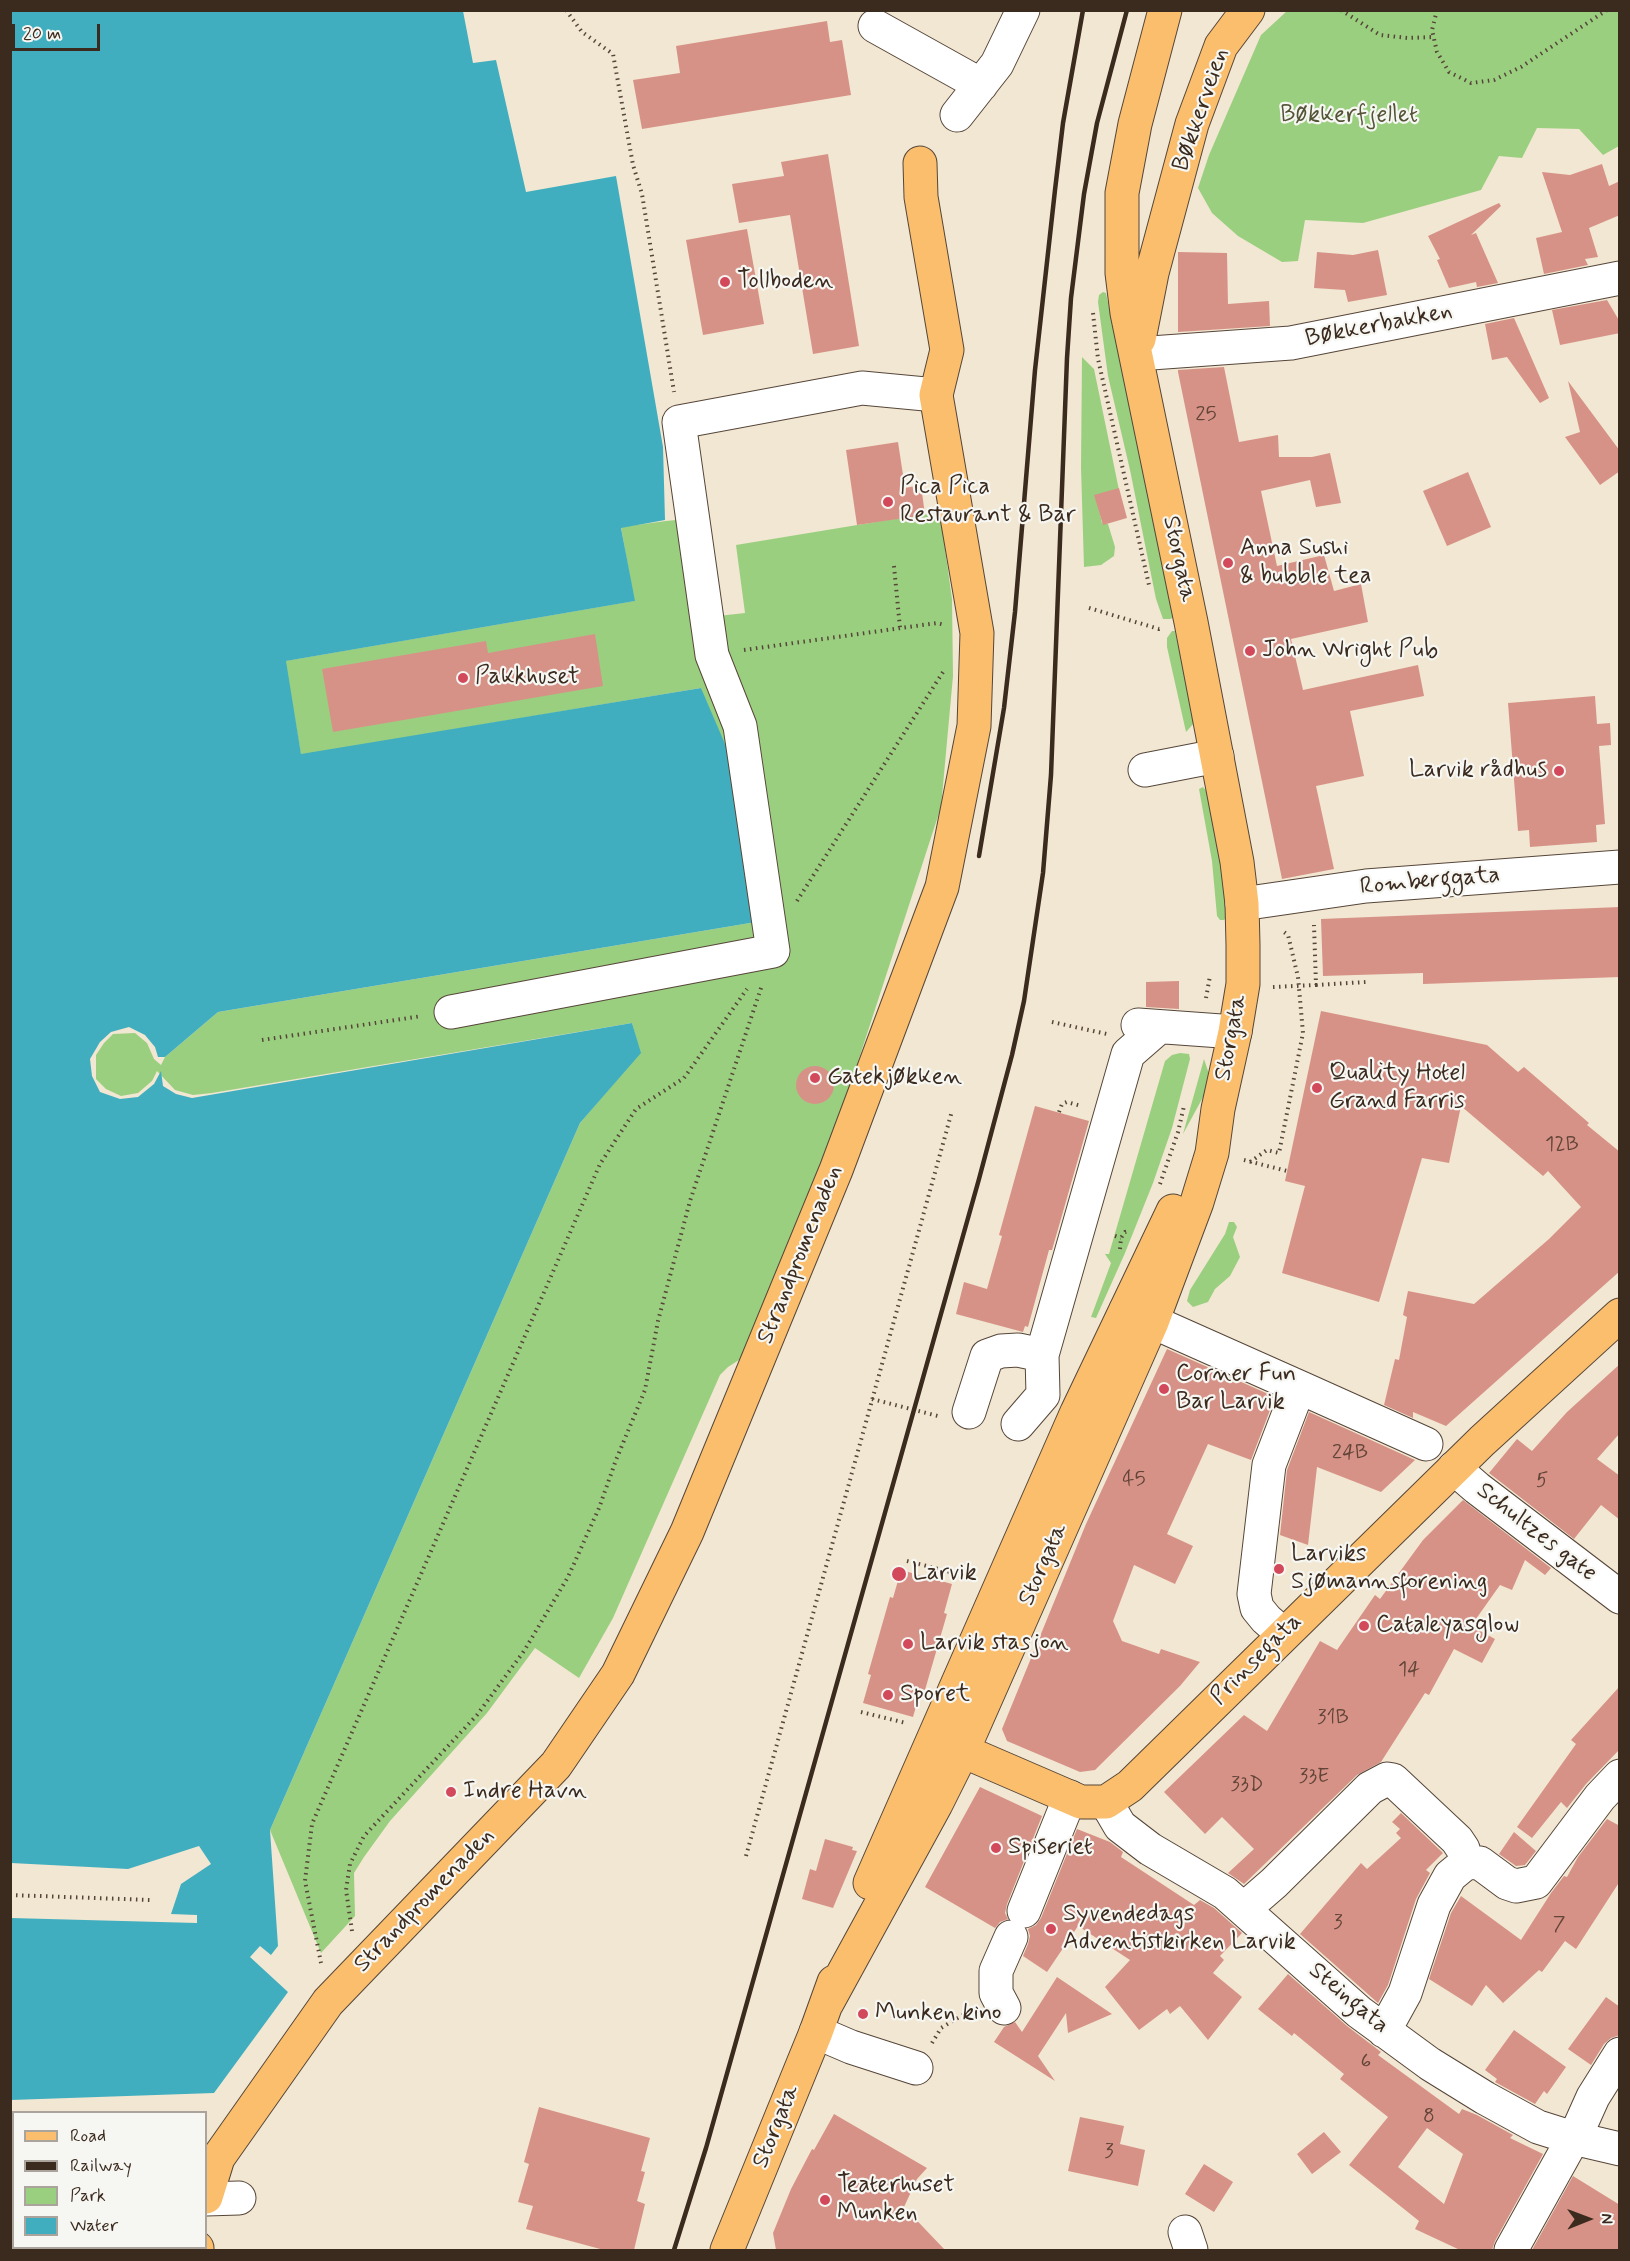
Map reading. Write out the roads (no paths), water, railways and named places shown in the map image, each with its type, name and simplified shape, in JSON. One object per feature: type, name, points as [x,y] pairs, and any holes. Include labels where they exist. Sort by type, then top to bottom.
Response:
[{"type":"main road","name":"Storgata","points":[[727,2250],[827,2002],[936,1804],[935,1738],[1077,1412],[1139,1316],[1197,1202],[1212,1153],[1218,1109],[1243,984],[1242,904],[1217,756],[1127,313],[1123,283],[1122,193],[1135,124],[1165,10]]},
{"type":"main road","name":"Bøkkerveien","points":[[1136,352],[1152,273],[1192,124],[1221,46],[1248,10]]},
{"type":"main road","name":"Strandpromenaden","points":[[207,2191],[212,2158],[328,2002],[556,1765],[618,1674],[687,1532],[832,1181],[942,887],[974,726],[977,633],[936,395],[947,350],[921,197],[920,163]]},
{"type":"main road","points":[[1122,237],[1139,236],[1156,229],[1168,216]]},
{"type":"main road","name":"Prinsegata","points":[[1106,1802],[1130,1786],[1282,1634],[1454,1468],[1620,1315]]},
{"type":"main road","name":"Storgata","points":[[935,1738],[1106,1426],[1139,1316]]},
{"type":"main road","points":[[935,1738],[1081,1802],[1106,1802]]},
{"type":"street","points":[[957,115],[997,64],[1023,10]]},
{"type":"street","points":[[874,26],[981,85]]},
{"type":"street","name":"Bøkkerbakken","points":[[1136,352],[1291,342],[1620,278]]},
{"type":"street","points":[[451,1011],[773,951],[740,726],[712,655],[679,422],[862,388],[936,395]]},
{"type":"street","points":[[1145,770],[1217,756]]},
{"type":"street","name":"Romberggata","points":[[1242,904],[1366,886],[1620,867]]},
{"type":"street","points":[[1138,1035],[1201,1029],[1235,1032]]},
{"type":"street","points":[[1018,1424],[1043,1395],[1042,1355],[1068,1268],[1087,1260],[1095,1248],[1146,1060],[1138,1035]]},
{"type":"street","points":[[1053,1319],[1049,1305],[1051,1289],[1102,1111],[1117,1068],[1138,1035]]},
{"type":"street","points":[[1139,1316],[1426,1444]]},
{"type":"street","points":[[969,1412],[987,1356],[1000,1350],[1018,1350],[1042,1355]]},
{"type":"street","points":[[1282,1634],[1257,1608],[1254,1594],[1269,1466],[1299,1387]]},
{"type":"street","points":[[1043,1395],[1106,1426]]},
{"type":"street","name":"Schultzes gate","points":[[1454,1468],[1620,1597]]},
{"type":"street","points":[[1384,2031],[1405,1993],[1434,1905],[1450,1876],[1467,1862],[1480,1863],[1507,1883],[1516,1886],[1536,1882],[1600,1797],[1620,1776]]},
{"type":"street","points":[[1244,1909],[1274,1883],[1370,1788],[1387,1779],[1393,1780],[1457,1840],[1467,1862]]},
{"type":"street","points":[[1004,2008],[996,1993],[996,1971],[1070,1797]]},
{"type":"street","name":"Steingata","points":[[1106,1802],[1120,1826],[1127,1832],[1150,1849],[1225,1893],[1359,2012],[1430,2064],[1538,2127],[1620,2149]]},
{"type":"street","points":[[816,2032],[851,2047],[916,2068]]},
{"type":"street","points":[[1510,2250],[1573,2138],[1593,2097],[1620,2054]]},
{"type":"street","points":[[207,2198],[239,2198]]},
{"type":"water","points":[[10,11],[463,11],[473,63],[496,60],[526,192],[616,176],[663,447],[665,520],[621,528],[635,601],[286,661],[301,754],[701,688],[731,758],[756,922],[218,1012],[165,1057],[158,1057],[155,1047],[145,1035],[129,1027],[111,1032],[100,1042],[90,1059],[92,1076],[100,1092],[120,1099],[138,1097],[154,1084],[161,1071],[163,1086],[176,1094],[192,1098],[632,1023],[641,1053],[580,1123],[270,1830],[278,1946],[271,1955],[260,1946],[250,1957],[288,1992],[214,2093],[11,2100],[11,1918],[197,1923],[197,1915],[171,1914],[181,1884],[211,1864],[199,1846],[128,1869],[11,1863]]},
{"type":"railway","points":[[979,856],[1004,708],[1015,612],[1035,370],[1055,190],[1063,123],[1083,10]]},
{"type":"railway","points":[[674,2250],[706,2148],[979,1179],[1024,1001],[1043,873],[1051,775],[1071,298],[1084,194],[1097,123],[1127,10]]},
{"type":"place","name":"Tollboden","points":[[725,282]]},
{"type":"place","name":"Pica Pica Restaurant & Bar","points":[[888,502]]},
{"type":"place","name":"Anna Sushi & bubble tea","points":[[1228,563]]},
{"type":"place","name":"John Wright Pub","points":[[1250,651]]},
{"type":"place","name":"Pakkhuset","points":[[463,678]]},
{"type":"place","name":"Larvik rådhus","points":[[1559,771]]},
{"type":"place","name":"Gatekjøkken","points":[[815,1078]]},
{"type":"place","name":"Quality Hotel Grand Farris","points":[[1317,1088]]},
{"type":"place","name":"Corner Fun Bar Larvik","points":[[1164,1389]]},
{"type":"place","name":"Larviks Sjømannsforening","points":[[1279,1569]]},
{"type":"place","name":"Larvik","points":[[899,1574]]},
{"type":"place","name":"Cataleyasglow","points":[[1364,1626]]},
{"type":"place","name":"Larvik stasjon","points":[[908,1644]]},
{"type":"place","name":"Sporet","points":[[888,1695]]},
{"type":"place","name":"Indre Havn","points":[[451,1792]]},
{"type":"place","name":"Spiseriet","points":[[996,1848]]},
{"type":"place","name":"Syvendedags Adventistkirken Larvik","points":[[1051,1929]]},
{"type":"place","name":"Munken kino","points":[[863,2014]]},
{"type":"place","name":"Teaterhuset Munken","points":[[825,2200]]},
{"type":"park label","name":"Bøkkerfjellet","points":[[1349,116]]}]
